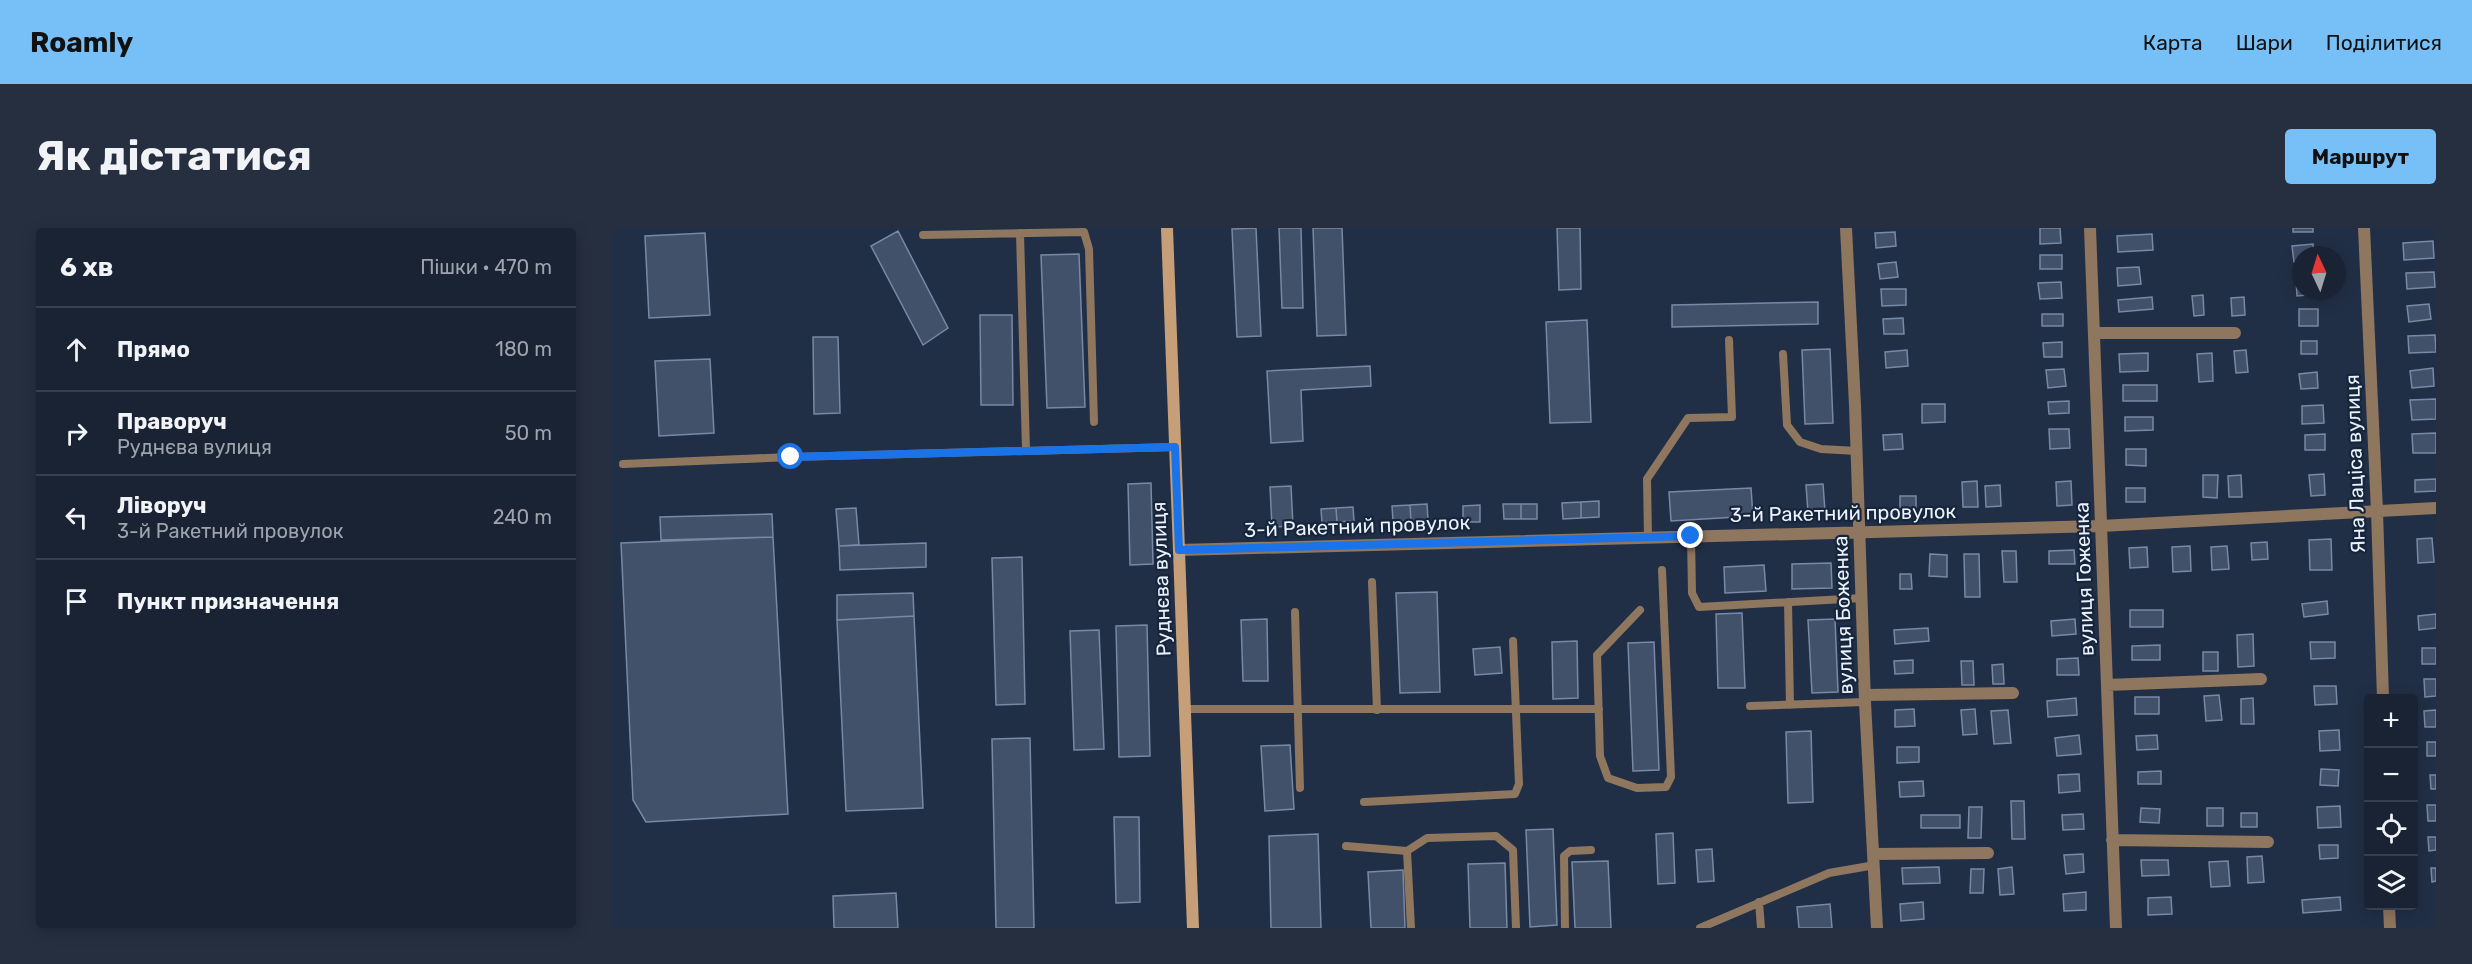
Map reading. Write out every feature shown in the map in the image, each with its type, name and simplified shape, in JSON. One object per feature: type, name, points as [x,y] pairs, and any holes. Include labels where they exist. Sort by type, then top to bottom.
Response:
[{"type":"street","name":"Руднєва вулиця","points":[[1167,228],[1193,928]]},
{"type":"street","name":"вулиця Боженка","points":[[1846,228],[1857,451],[1865,698],[1877,928]]},
{"type":"street","name":"вулиця Гоженка","points":[[2090,228],[2116,928]]},
{"type":"street","name":"Яна Лаціса вулиця","points":[[2364,228],[2383,694]]},
{"type":"street","points":[[2094,333],[2235,333]]},
{"type":"street","name":"3-й Ракетний провулок","points":[[1179,550],[2101,526],[2436,508]]},
{"type":"street","points":[[2107,685],[2261,680]]},
{"type":"street","points":[[1865,698],[2013,693]]},
{"type":"street","points":[[2112,840],[2268,842]]},
{"type":"street","points":[[1875,859],[1988,853]]},
{"type":"street","points":[[2389,910],[2390,928]]},
{"type":"lane","points":[[923,235],[1084,232],[1089,249],[1094,422]]},
{"type":"lane","points":[[1020,233],[1026,450]]},
{"type":"lane","points":[[1648,537],[1647,479],[1688,418],[1732,417],[1728,340]]},
{"type":"lane","points":[[1783,354],[1787,426],[1800,442],[1821,449],[1857,451]]},
{"type":"lane","points":[[623,464],[791,457],[1175,447]]},
{"type":"lane","points":[[1691,536],[1692,593],[1699,607],[1862,598]]},
{"type":"lane","points":[[1640,610],[1597,655],[1600,756],[1608,778],[1637,788],[1665,787],[1671,777],[1662,570]]},
{"type":"lane","points":[[1372,582],[1377,710]]},
{"type":"lane","points":[[1788,602],[1790,705]]},
{"type":"lane","points":[[1294,612],[1300,788]]},
{"type":"lane","points":[[1364,801],[1515,794],[1519,784],[1513,641]]},
{"type":"lane","points":[[1750,706],[1865,698]]},
{"type":"lane","points":[[1185,709],[1599,709]]},
{"type":"lane","points":[[1346,846],[1407,851],[1427,838],[1496,836],[1513,850],[1516,928]]},
{"type":"lane","points":[[1565,928],[1563,856],[1570,851],[1591,850]]},
{"type":"lane","points":[[1407,851],[1411,928]]},
{"type":"lane","points":[[1700,928],[1828,873],[1875,859]]},
{"type":"lane","points":[[1759,902],[1761,928]]},
{"type":"building","points":[[1256,228],[1261,336],[1237,337],[1232,229]]},
{"type":"building","points":[[1279,228],[1301,228],[1303,308],[1282,308]]},
{"type":"building","points":[[1313,228],[1342,228],[1346,335],[1317,336]]},
{"type":"building","points":[[1557,228],[1580,228],[1581,289],[1559,290]]},
{"type":"building","points":[[2040,228],[2060,228],[2061,243],[2040,244]]},
{"type":"building","points":[[2293,228],[2313,228],[2313,232],[2293,232]]},
{"type":"building","points":[[898,231],[948,328],[923,345],[871,246]]},
{"type":"building","points":[[1895,232],[1896,246],[1876,248],[1875,233]]},
{"type":"building","points":[[705,233],[710,315],[649,318],[645,236]]},
{"type":"building","points":[[2152,234],[2153,250],[2118,252],[2117,236]]},
{"type":"building","points":[[2433,241],[2434,258],[2404,260],[2403,243]]},
{"type":"building","points":[[1079,254],[1085,407],[1047,408],[1041,255]]},
{"type":"building","points":[[2040,255],[2062,255],[2062,269],[2040,269]]},
{"type":"building","points":[[1896,262],[1898,277],[1880,279],[1878,264]]},
{"type":"building","points":[[2139,267],[2141,284],[2118,286],[2117,268]]},
{"type":"building","points":[[2434,272],[2435,287],[2407,289],[2406,273]]},
{"type":"building","points":[[2061,282],[2062,298],[2040,299],[2038,283]]},
{"type":"building","points":[[1881,289],[1906,289],[1906,305],[1882,306]]},
{"type":"building","points":[[2203,295],[2204,315],[2194,316],[2192,296]]},
{"type":"building","points":[[2152,297],[2153,309],[2119,312],[2118,300]]},
{"type":"building","points":[[2244,297],[2245,315],[2232,316],[2231,298]]},
{"type":"building","points":[[1818,302],[1818,324],[1672,327],[1672,305]]},
{"type":"building","points":[[2429,304],[2431,319],[2409,322],[2407,306]]},
{"type":"building","points":[[2299,309],[2318,309],[2318,326],[2299,326]]},
{"type":"building","points":[[2042,314],[2063,314],[2063,326],[2042,326]]},
{"type":"building","points":[[980,315],[1012,315],[1013,405],[981,405]]},
{"type":"building","points":[[1903,318],[1904,334],[1884,334],[1883,319]]},
{"type":"building","points":[[1587,320],[1591,422],[1550,423],[1546,322]]},
{"type":"building","points":[[2435,335],[2436,352],[2409,353],[2408,336]]},
{"type":"building","points":[[813,337],[838,337],[840,413],[814,414]]},
{"type":"building","points":[[2301,341],[2317,341],[2317,354],[2301,354]]},
{"type":"building","points":[[2062,342],[2062,357],[2044,357],[2043,343]]},
{"type":"building","points":[[1830,349],[1833,423],[1805,424],[1802,350]]},
{"type":"building","points":[[1907,350],[1908,366],[1886,368],[1885,352]]},
{"type":"building","points":[[2246,350],[2248,372],[2236,373],[2234,351]]},
{"type":"building","points":[[2148,353],[2148,371],[2120,372],[2119,354]]},
{"type":"building","points":[[2212,353],[2213,381],[2199,382],[2197,354]]},
{"type":"building","points":[[710,359],[714,433],[659,436],[655,361]]},
{"type":"building","points":[[1370,366],[1371,386],[1301,390],[1303,441],[1271,443],[1267,371]]},
{"type":"building","points":[[2433,368],[2434,386],[2412,388],[2410,371]]},
{"type":"building","points":[[2064,369],[2066,386],[2048,388],[2046,370]]},
{"type":"building","points":[[2317,372],[2318,388],[2301,389],[2299,374]]},
{"type":"building","points":[[2123,385],[2157,385],[2157,401],[2123,401]]},
{"type":"building","points":[[2436,399],[2436,419],[2412,420],[2410,400]]},
{"type":"building","points":[[2069,401],[2069,413],[2049,414],[2048,402]]},
{"type":"building","points":[[1922,404],[1945,404],[1945,422],[1922,423]]},
{"type":"building","points":[[2323,405],[2324,423],[2302,424],[2302,406]]},
{"type":"building","points":[[2125,417],[2153,417],[2153,430],[2125,431]]},
{"type":"building","points":[[2049,429],[2069,429],[2070,448],[2050,449]]},
{"type":"building","points":[[2436,433],[2436,453],[2413,453],[2412,434]]},
{"type":"building","points":[[1902,434],[1903,449],[1884,450],[1883,435]]},
{"type":"building","points":[[2325,434],[2325,450],[2305,450],[2305,435]]},
{"type":"building","points":[[2126,449],[2146,449],[2146,466],[2126,465]]},
{"type":"building","points":[[2324,474],[2325,495],[2311,496],[2309,475]]},
{"type":"building","points":[[2203,475],[2218,475],[2217,498],[2203,497]]},
{"type":"building","points":[[2241,475],[2242,497],[2229,497],[2228,476]]},
{"type":"building","points":[[2436,479],[2436,491],[2415,492],[2415,480]]},
{"type":"building","points":[[1977,481],[1978,507],[1963,507],[1962,482]]},
{"type":"building","points":[[2071,481],[2072,505],[2057,506],[2056,482]]},
{"type":"building","points":[[1151,483],[1153,564],[1130,565],[1128,484]]},
{"type":"building","points":[[1823,484],[1825,511],[1808,512],[1806,485]]},
{"type":"building","points":[[2000,485],[2001,506],[1986,507],[1985,486]]},
{"type":"building","points":[[1291,486],[1293,526],[1272,527],[1270,487]]},
{"type":"building","points":[[1751,488],[1753,516],[1671,521],[1669,492]]},
{"type":"building","points":[[2126,488],[2145,488],[2145,502],[2126,502]]},
{"type":"building","points":[[1900,496],[1916,496],[1916,511],[1900,511]]},
{"type":"building","points":[[1599,501],[1599,517],[1581,518],[1581,502]]},
{"type":"building","points":[[1581,502],[1581,518],[1563,519],[1562,503]]},
{"type":"building","points":[[1427,504],[1428,520],[1411,521],[1410,505]]},
{"type":"building","points":[[1503,504],[1521,504],[1521,519],[1504,519]]},
{"type":"building","points":[[1521,504],[1537,504],[1537,519],[1521,519]]},
{"type":"building","points":[[1410,505],[1411,521],[1393,521],[1392,506]]},
{"type":"building","points":[[1480,505],[1480,522],[1463,522],[1463,506]]},
{"type":"building","points":[[1353,507],[1354,521],[1337,522],[1336,508]]},
{"type":"building","points":[[856,508],[859,545],[839,546],[836,509]]},
{"type":"building","points":[[1336,508],[1337,522],[1322,523],[1321,509]]},
{"type":"building","points":[[772,514],[773,537],[661,540],[660,517]]},
{"type":"building","points":[[773,537],[788,814],[646,822],[633,800],[621,543]]},
{"type":"building","points":[[2432,538],[2434,562],[2418,563],[2417,539]]},
{"type":"building","points":[[2331,539],[2332,570],[2310,570],[2309,540]]},
{"type":"building","points":[[2267,542],[2268,559],[2252,560],[2251,543]]},
{"type":"building","points":[[926,543],[926,567],[840,570],[839,546]]},
{"type":"building","points":[[2190,546],[2191,571],[2173,572],[2172,547]]},
{"type":"building","points":[[2227,546],[2229,569],[2212,570],[2211,547]]},
{"type":"building","points":[[2147,547],[2148,567],[2130,568],[2129,548]]},
{"type":"building","points":[[2074,550],[2075,564],[2049,564],[2049,551]]},
{"type":"building","points":[[2002,551],[2016,551],[2017,582],[2004,582]]},
{"type":"building","points":[[1930,554],[1947,555],[1947,577],[1929,576]]},
{"type":"building","points":[[1964,554],[1979,554],[1980,597],[1965,597]]},
{"type":"building","points":[[1022,557],[1025,704],[996,705],[992,558]]},
{"type":"building","points":[[1831,563],[1832,588],[1792,589],[1792,564]]},
{"type":"building","points":[[1764,565],[1766,591],[1725,593],[1724,567]]},
{"type":"building","points":[[1900,574],[1911,574],[1912,589],[1900,589]]},
{"type":"building","points":[[1437,592],[1440,692],[1400,693],[1396,593]]},
{"type":"building","points":[[913,593],[914,616],[837,620],[837,595]]},
{"type":"building","points":[[2327,601],[2328,614],[2304,617],[2302,604]]},
{"type":"building","points":[[2130,610],[2163,610],[2163,627],[2130,627]]},
{"type":"building","points":[[1742,613],[1745,688],[1718,688],[1716,614]]},
{"type":"building","points":[[2436,614],[2436,628],[2419,630],[2418,616]]},
{"type":"building","points":[[914,616],[923,808],[846,811],[837,620]]},
{"type":"building","points":[[1267,619],[1268,681],[1243,681],[1241,620]]},
{"type":"building","points":[[1835,619],[1838,692],[1812,693],[1808,620]]},
{"type":"building","points":[[2075,619],[2076,634],[2052,636],[2051,621]]},
{"type":"building","points":[[1147,625],[1150,756],[1119,757],[1116,626]]},
{"type":"building","points":[[1928,628],[1929,641],[1895,644],[1894,630]]},
{"type":"building","points":[[1099,630],[1104,749],[1074,750],[1070,631]]},
{"type":"building","points":[[2253,634],[2254,666],[2238,667],[2237,635]]},
{"type":"building","points":[[1577,641],[1578,698],[1553,699],[1552,642]]},
{"type":"building","points":[[1654,642],[1659,770],[1633,771],[1628,643]]},
{"type":"building","points":[[2310,642],[2335,642],[2335,658],[2311,659]]},
{"type":"building","points":[[2160,645],[2160,660],[2132,660],[2132,646]]},
{"type":"building","points":[[1500,647],[1502,673],[1475,675],[1473,649]]},
{"type":"building","points":[[2422,648],[2436,648],[2436,664],[2422,664]]},
{"type":"building","points":[[2203,652],[2218,652],[2218,671],[2203,671]]},
{"type":"building","points":[[2078,658],[2079,675],[2057,675],[2057,659]]},
{"type":"building","points":[[1913,660],[1913,673],[1895,674],[1894,661]]},
{"type":"building","points":[[1961,661],[1973,661],[1974,685],[1962,685]]},
{"type":"building","points":[[2003,664],[2004,684],[1993,684],[1992,665]]},
{"type":"building","points":[[2424,679],[2436,679],[2436,696],[2425,697]]},
{"type":"building","points":[[2314,686],[2336,686],[2337,704],[2315,705]]},
{"type":"building","points":[[2219,695],[2222,720],[2206,721],[2204,696]]},
{"type":"building","points":[[2135,697],[2159,697],[2159,714],[2135,714]]},
{"type":"building","points":[[2076,698],[2077,715],[2048,717],[2047,701]]},
{"type":"building","points":[[2253,698],[2254,724],[2241,724],[2241,699]]},
{"type":"building","points":[[1914,709],[1915,726],[1895,727],[1895,710]]},
{"type":"building","points":[[1975,709],[1977,734],[1963,735],[1961,710]]},
{"type":"building","points":[[2008,710],[2011,743],[1994,744],[1991,711]]},
{"type":"building","points":[[2436,710],[2436,727],[2425,727],[2424,711]]},
{"type":"building","points":[[2339,730],[2340,750],[2320,751],[2319,731]]},
{"type":"building","points":[[1811,731],[1813,802],[1788,803],[1786,732]]},
{"type":"building","points":[[2079,735],[2081,754],[2057,756],[2055,738]]},
{"type":"building","points":[[2157,735],[2158,749],[2137,750],[2136,736]]},
{"type":"building","points":[[1030,738],[1034,928],[996,928],[992,739]]},
{"type":"building","points":[[2427,742],[2436,742],[2436,756],[2427,756]]},
{"type":"building","points":[[1290,745],[1294,809],[1265,811],[1261,746]]},
{"type":"building","points":[[1897,747],[1919,747],[1919,762],[1897,763]]},
{"type":"building","points":[[2321,769],[2339,770],[2338,786],[2320,785]]},
{"type":"building","points":[[2161,771],[2161,784],[2138,784],[2138,772]]},
{"type":"building","points":[[2079,774],[2080,791],[2059,793],[2058,775]]},
{"type":"building","points":[[2430,775],[2436,775],[2436,789],[2431,789]]},
{"type":"building","points":[[1923,781],[1924,796],[1900,797],[1899,782]]},
{"type":"building","points":[[2011,801],[2024,801],[2025,839],[2012,839]]},
{"type":"building","points":[[2427,805],[2436,805],[2436,821],[2428,821]]},
{"type":"building","points":[[2340,806],[2341,827],[2318,828],[2317,807]]},
{"type":"building","points":[[1969,807],[1982,807],[1981,838],[1968,838]]},
{"type":"building","points":[[2141,808],[2160,809],[2159,823],[2140,822]]},
{"type":"building","points":[[2207,808],[2223,808],[2223,826],[2207,826]]},
{"type":"building","points":[[2241,813],[2257,813],[2257,827],[2241,827]]},
{"type":"building","points":[[2083,814],[2084,829],[2063,830],[2062,815]]},
{"type":"building","points":[[1921,815],[1960,815],[1960,828],[1921,828]]},
{"type":"building","points":[[1114,817],[1139,817],[1140,902],[1116,903]]},
{"type":"building","points":[[1553,829],[1557,925],[1530,927],[1526,830]]},
{"type":"building","points":[[1673,833],[1675,883],[1658,884],[1656,834]]},
{"type":"building","points":[[1318,834],[1321,928],[1271,928],[1269,836]]},
{"type":"building","points":[[2428,837],[2436,837],[2436,850],[2429,851]]},
{"type":"building","points":[[2319,845],[2338,845],[2338,858],[2320,859]]},
{"type":"building","points":[[1712,849],[1714,881],[1698,882],[1696,850]]},
{"type":"building","points":[[2083,854],[2084,872],[2066,874],[2064,855]]},
{"type":"building","points":[[2262,856],[2264,882],[2248,883],[2247,857]]},
{"type":"building","points":[[2141,860],[2168,860],[2169,875],[2142,876]]},
{"type":"building","points":[[1608,861],[1611,928],[1575,928],[1572,862]]},
{"type":"building","points":[[2228,861],[2230,886],[2211,887],[2209,862]]},
{"type":"building","points":[[1505,863],[1507,928],[1470,928],[1468,864]]},
{"type":"building","points":[[1939,867],[1940,883],[1903,884],[1902,868]]},
{"type":"building","points":[[2012,867],[2014,894],[2000,895],[1998,869]]},
{"type":"building","points":[[2431,868],[2436,868],[2436,881],[2432,882]]},
{"type":"building","points":[[1971,869],[1984,869],[1983,893],[1970,893]]},
{"type":"building","points":[[1403,870],[1405,928],[1371,928],[1368,872]]},
{"type":"building","points":[[2086,892],[2086,910],[2064,911],[2063,894]]},
{"type":"building","points":[[896,893],[898,928],[834,928],[833,896]]},
{"type":"building","points":[[2171,897],[2172,914],[2148,915],[2148,898]]},
{"type":"building","points":[[2340,897],[2341,910],[2303,913],[2302,900]]},
{"type":"building","points":[[1923,902],[1924,919],[1901,921],[1900,904]]},
{"type":"building","points":[[1830,904],[1832,928],[1799,928],[1797,907]]},
{"type":"route","points":[[791,457],[1175,447],[1179,550],[1691,536]]}]
